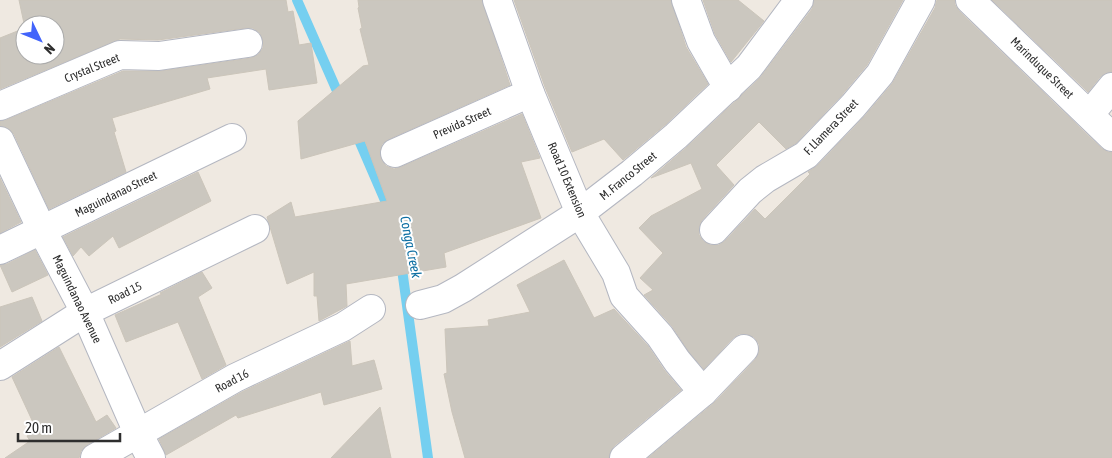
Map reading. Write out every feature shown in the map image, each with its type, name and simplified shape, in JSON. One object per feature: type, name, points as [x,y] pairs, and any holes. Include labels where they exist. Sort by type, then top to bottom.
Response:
[{"type":"street","name":"Road 10 Extension","points":[[497,0],[530,93],[580,213],[616,273],[624,296],[660,336],[677,361],[703,392]]},
{"type":"street","points":[[686,0],[701,41],[728,88]]},
{"type":"street","name":"M. Franco Street","points":[[420,306],[443,299],[463,288],[580,213],[632,173],[749,67],[799,0]]},
{"type":"street","name":"F. Llamera Street","points":[[714,230],[750,191],[765,179],[806,155],[841,120],[880,74],[921,0]]},
{"type":"street","name":"Marinduque Street","points":[[970,0],[1112,137]]},
{"type":"street","name":"Crystal Street","points":[[0,106],[120,55],[160,56],[248,43]]},
{"type":"street","points":[[1090,114],[1112,87]]},
{"type":"street","name":"Previda Street","points":[[395,153],[530,93]]},
{"type":"street","name":"Maguindanao Street","points":[[0,250],[232,138]]},
{"type":"street","name":"Maguindanao Avenue","points":[[0,141],[42,230],[85,312],[138,434],[151,458]]},
{"type":"street","name":"Road 15","points":[[0,366],[85,312],[255,229]]},
{"type":"street","name":"Road 16","points":[[95,458],[235,378],[343,327],[371,309]]},
{"type":"street","points":[[624,458],[703,392],[744,349]]},
{"type":"building","points":[[19,0],[286,0],[288,12],[293,11],[299,45],[311,43],[317,83],[269,90],[266,69],[207,78],[210,89],[112,118],[116,131],[114,132],[126,172],[49,209],[14,134],[8,128],[0,126],[0,121],[123,71],[161,71],[251,58],[258,55],[263,48],[263,41],[260,33],[253,28],[158,40],[120,39],[65,62],[65,15],[22,15]]},
{"type":"building","points":[[358,0],[482,0],[510,85],[389,139],[382,144],[380,151],[381,159],[386,166],[394,169],[401,167],[522,114],[540,158],[521,162],[541,218],[444,253],[446,267],[346,284],[347,306],[319,321],[317,296],[314,296],[314,272],[287,284],[267,217],[291,202],[295,217],[387,201],[365,141],[301,159],[298,121],[363,66],[369,65],[360,29],[362,28]]},
{"type":"building","points":[[514,0],[671,0],[686,47],[708,84],[666,124],[623,160],[604,139],[572,152],[545,87]]},
{"type":"building","points":[[703,0],[738,0],[764,21],[731,62],[715,34]]},
{"type":"building","points":[[814,0],[903,0],[867,65],[841,96],[796,143],[786,149],[759,122],[716,165],[734,185],[702,220],[699,227],[699,235],[703,241],[710,245],[719,245],[755,209],[765,219],[810,174],[808,172],[817,166],[864,117],[892,84],[935,8],[937,0],[955,0],[955,5],[959,11],[1101,148],[1112,152],[1112,458],[648,458],[714,403],[755,360],[759,352],[759,344],[754,337],[747,334],[739,334],[704,369],[689,352],[672,326],[644,295],[653,290],[640,278],[663,253],[639,228],[651,216],[702,189],[691,163],[651,178],[760,78],[812,9]]},
{"type":"building","points":[[992,0],[1112,0],[1112,72],[1100,77],[1088,92]]},
{"type":"building","points":[[15,32],[15,65],[58,65],[0,89],[0,38]]},
{"type":"building","points":[[198,172],[211,201],[119,248],[113,236],[89,256],[81,247],[73,256],[63,237]]},
{"type":"building","points":[[0,178],[21,222],[0,233]]},
{"type":"building","points":[[35,250],[48,275],[12,292],[0,265],[7,264]]},
{"type":"building","points":[[564,260],[594,318],[614,309],[648,346],[664,370],[681,390],[614,446],[609,458],[465,458],[444,374],[447,373],[445,329],[489,326],[488,320],[530,312],[517,285]]},
{"type":"building","points":[[202,272],[212,288],[198,297],[226,365],[202,379],[178,322],[126,342],[115,315],[162,294],[160,293]]},
{"type":"building","points":[[32,297],[42,321],[0,347],[0,307]]},
{"type":"building","points":[[350,341],[352,366],[374,360],[382,389],[324,405],[321,392],[238,418],[236,415],[166,455],[159,439],[242,392]]},
{"type":"building","points":[[59,347],[96,422],[107,415],[116,428],[87,445],[81,451],[79,458],[5,458],[30,441],[27,436],[37,431],[12,377]]},
{"type":"building","points":[[380,407],[391,458],[331,458]]},
{"type":"waterway","name":"Conga Creek","points":[[297,0],[341,100]]},
{"type":"waterway","name":"Conga Creek","points":[[355,131],[390,212]]},
{"type":"waterway","name":"Conga Creek","points":[[401,262],[428,458]]}]
